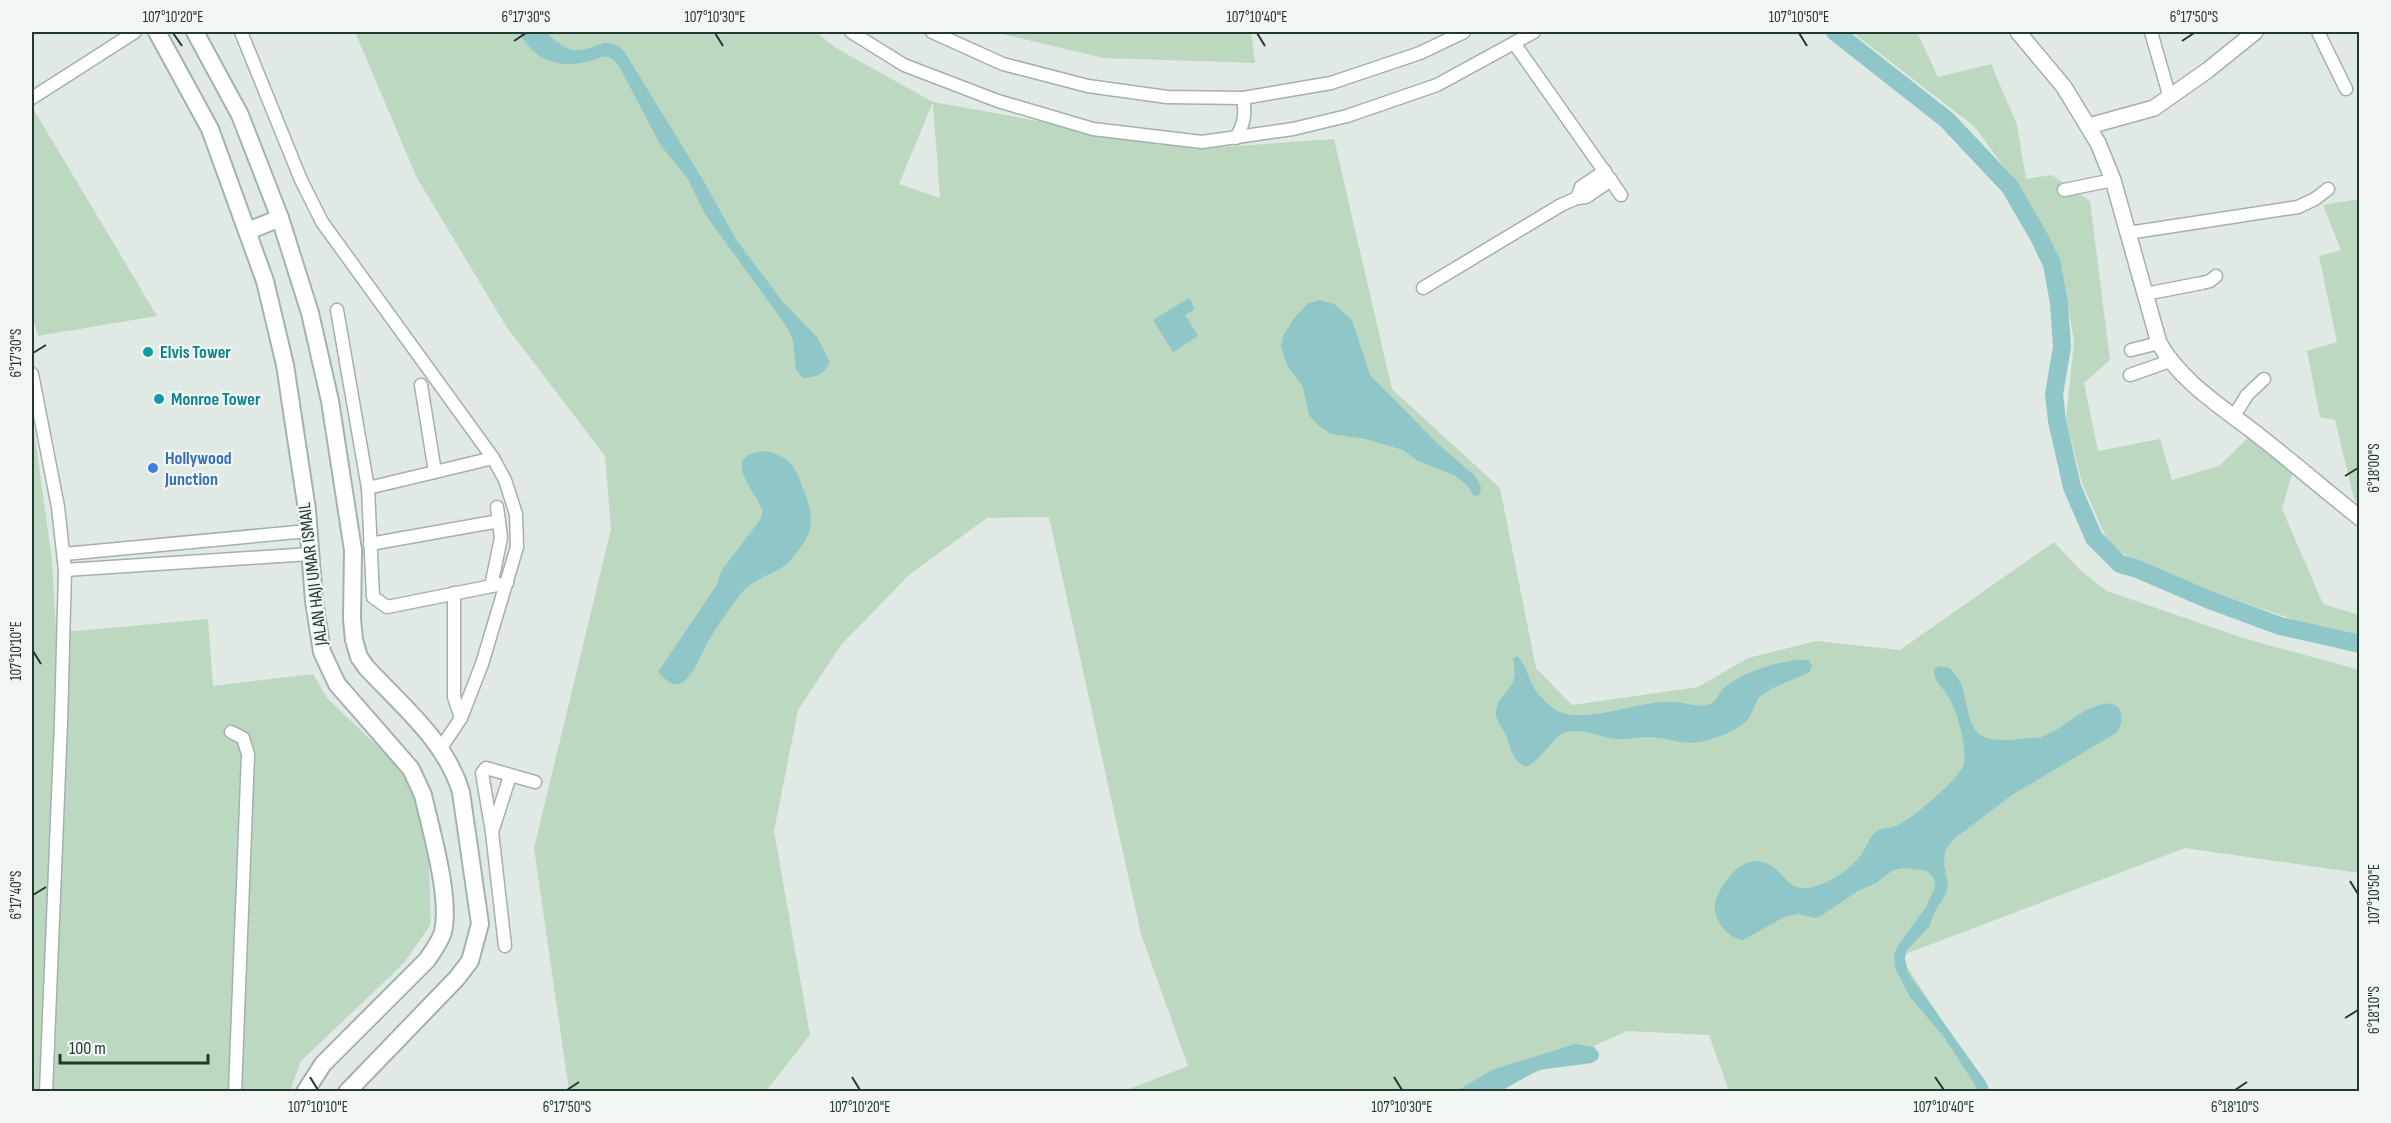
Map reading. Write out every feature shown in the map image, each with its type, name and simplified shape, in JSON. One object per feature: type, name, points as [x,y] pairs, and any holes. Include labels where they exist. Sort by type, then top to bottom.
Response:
[{"type":"main road","name":"JALAN HAJI UMAR ISMAIL","points":[[157,32],[210,129],[265,281],[285,365],[308,531],[317,629],[322,652],[337,684],[405,762],[421,787],[444,895],[442,932],[437,946],[427,960],[323,1064],[305,1092]]},
{"type":"main road","name":"JALAN HAJI UMAR ISMAIL","points":[[195,32],[240,115],[280,218],[310,313],[330,401],[353,550],[352,619],[354,640],[359,657],[366,668],[441,748],[456,773],[461,792],[480,924],[470,961],[458,978],[347,1092]]},
{"type":"main road","points":[[248,231],[280,218]]},
{"type":"street","points":[[32,98],[135,32]]},
{"type":"street","points":[[241,32],[301,180],[322,222],[493,458],[505,480],[516,514],[517,547],[482,664],[461,718],[441,748]]},
{"type":"street","points":[[851,32],[904,65],[998,101],[1093,129],[1202,142],[1293,129],[1347,116],[1437,85],[1534,32]]},
{"type":"street","points":[[932,32],[1002,64],[1088,86],[1167,97],[1243,98],[1331,83],[1420,52],[1464,32]]},
{"type":"street","points":[[2018,32],[2064,87],[2089,126],[2113,180],[2159,343],[2170,362],[2360,518]]},
{"type":"street","points":[[2151,32],[2170,98]]},
{"type":"street","points":[[2318,32],[2346,89]]},
{"type":"street","points":[[2089,126],[2154,108],[2170,98],[2247,34]]},
{"type":"street","points":[[1514,43],[1621,195]]},
{"type":"street","points":[[1236,138],[1245,119],[1243,98]]},
{"type":"street","points":[[1423,288],[1576,198],[1581,187],[1608,176]]},
{"type":"street","points":[[2064,190],[2113,180]]},
{"type":"street","points":[[2128,233],[2298,207],[2316,199],[2328,189]]},
{"type":"street","points":[[2145,294],[2210,281],[2216,276]]},
{"type":"street","points":[[337,310],[369,488],[372,594],[387,607],[507,583]]},
{"type":"street","points":[[2131,350],[2159,343]]},
{"type":"street","points":[[2130,375],[2170,362]]},
{"type":"street","points":[[32,374],[58,507],[65,570],[46,1092]]},
{"type":"street","points":[[2234,416],[2247,394],[2264,380]]},
{"type":"street","points":[[421,385],[435,472]]},
{"type":"street","points":[[369,488],[493,458]]},
{"type":"street","points":[[491,586],[501,538],[497,507]]},
{"type":"street","points":[[370,544],[499,521]]},
{"type":"street","points":[[64,554],[308,531]]},
{"type":"street","points":[[234,538],[236,558]]},
{"type":"street","points":[[65,570],[310,554]]},
{"type":"street","points":[[454,593],[454,697],[461,718]]},
{"type":"street","points":[[231,732],[243,738],[248,754],[235,1092]]},
{"type":"street","points":[[505,946],[492,831],[482,773],[486,768],[536,782]]},
{"type":"street","points":[[492,831],[510,776]]},
{"type":"street","points":[[461,792],[484,788]]},
{"type":"green space","points":[[355,32],[816,32],[836,48],[933,102],[1194,149],[1334,139],[1392,389],[1500,488],[1536,668],[1572,705],[1698,687],[1748,658],[1816,641],[1900,650],[2054,542],[2081,571],[2107,591],[2243,638],[2359,670],[2359,873],[2185,848],[1900,956],[1988,1091],[1729,1091],[1709,1035],[1627,1031],[1495,1091],[1124,1091],[1188,1066],[1141,934],[1049,517],[987,518],[910,574],[841,645],[798,710],[774,831],[810,1035],[766,1091],[569,1091],[534,848],[611,529],[605,456],[506,326],[417,178]],"holes":[[[933,104],[940,198],[899,184]]]},
{"type":"green space","points":[[994,32],[1251,32],[1255,63],[1104,58]]},
{"type":"green space","points":[[1852,32],[1917,32],[1938,77],[1991,64],[2017,125],[2026,179],[2052,175],[2090,201],[2110,360],[2084,383],[2098,451],[2160,439],[2172,480],[2219,466],[2249,437],[2294,468],[2282,509],[2323,604],[2359,615],[2359,635],[2309,625],[2141,567],[2108,542],[2082,483],[2066,420],[2074,342],[2062,267],[2016,184],[1975,127]]},
{"type":"green space","points":[[32,107],[157,316],[38,336],[32,314]]},
{"type":"green space","points":[[2360,199],[2359,505],[2354,499],[2335,420],[2320,417],[2307,351],[2337,342],[2319,256],[2341,250],[2323,205]]},
{"type":"green space","points":[[32,423],[52,561],[56,629],[76,631],[208,619],[213,686],[313,674],[327,698],[401,769],[427,814],[431,924],[404,963],[301,1061],[290,1091],[32,1092]]},
{"type":"water","points":[[519,32],[546,32],[555,41],[574,50],[611,43],[624,51],[703,180],[737,241],[783,302],[817,337],[830,362],[822,373],[803,378],[796,370],[793,341],[787,327],[705,214],[688,179],[661,146],[619,66],[611,58],[606,57],[568,64],[548,60],[532,50]]},
{"type":"water","points":[[1189,298],[1195,309],[1185,315],[1198,336],[1173,352],[1153,320]]},
{"type":"water","points":[[1319,300],[1334,304],[1352,320],[1370,375],[1438,444],[1475,476],[1481,487],[1480,495],[1474,496],[1467,485],[1454,475],[1416,460],[1403,450],[1366,439],[1331,434],[1309,415],[1303,387],[1288,367],[1281,347],[1283,336],[1293,320],[1307,304]]},
{"type":"water","points":[[767,451],[787,460],[797,474],[811,513],[810,529],[803,544],[785,565],[743,591],[713,632],[692,672],[680,683],[673,684],[658,672],[716,586],[722,570],[760,520],[763,511],[747,483],[742,465],[744,459],[752,454]]},
{"type":"water","points":[[1517,656],[1524,664],[1534,688],[1543,699],[1562,713],[1574,715],[1599,714],[1658,702],[1707,705],[1715,701],[1730,683],[1751,672],[1788,661],[1809,660],[1812,665],[1810,672],[1766,692],[1757,700],[1747,720],[1722,735],[1702,742],[1686,743],[1648,737],[1616,739],[1572,731],[1558,737],[1526,767],[1514,756],[1496,715],[1498,703],[1513,682],[1515,673],[1513,659]]},
{"type":"water","points":[[1939,666],[1949,668],[1958,678],[1973,726],[1982,736],[1991,739],[2041,737],[2081,713],[2106,704],[2116,706],[2122,718],[2116,733],[2012,795],[1955,838],[1945,850],[1944,865],[1948,885],[1945,896],[1934,913],[1929,927],[1907,950],[1905,958],[1908,973],[1986,1082],[1990,1091],[1979,1091],[1944,1037],[1910,997],[1895,968],[1894,954],[1926,907],[1935,887],[1934,878],[1927,871],[1905,868],[1893,870],[1876,883],[1858,891],[1822,915],[1815,918],[1798,914],[1784,917],[1743,940],[1731,936],[1721,926],[1715,913],[1716,900],[1720,892],[1738,868],[1754,861],[1763,862],[1773,867],[1793,886],[1810,888],[1825,883],[1854,863],[1877,831],[1903,823],[1952,781],[1963,766],[1964,750],[1955,711],[1935,677],[1934,669]]},
{"type":"water","points":[[1575,1044],[1594,1047],[1599,1053],[1598,1059],[1592,1063],[1538,1070],[1501,1091],[1457,1091],[1492,1070]]},
{"type":"waterway","points":[[1835,32],[1947,120],[2010,187],[2039,237],[2052,264],[2059,303],[2062,347],[2054,394],[2057,421],[2072,487],[2094,538],[2120,564],[2135,568],[2207,599],[2280,626],[2360,644]]},
{"type":"place","name":"Elvis Tower","points":[[148,352]]},
{"type":"place","name":"Monroe Tower","points":[[159,399]]},
{"type":"place","name":"Hollywood Junction","points":[[153,468]]}]
